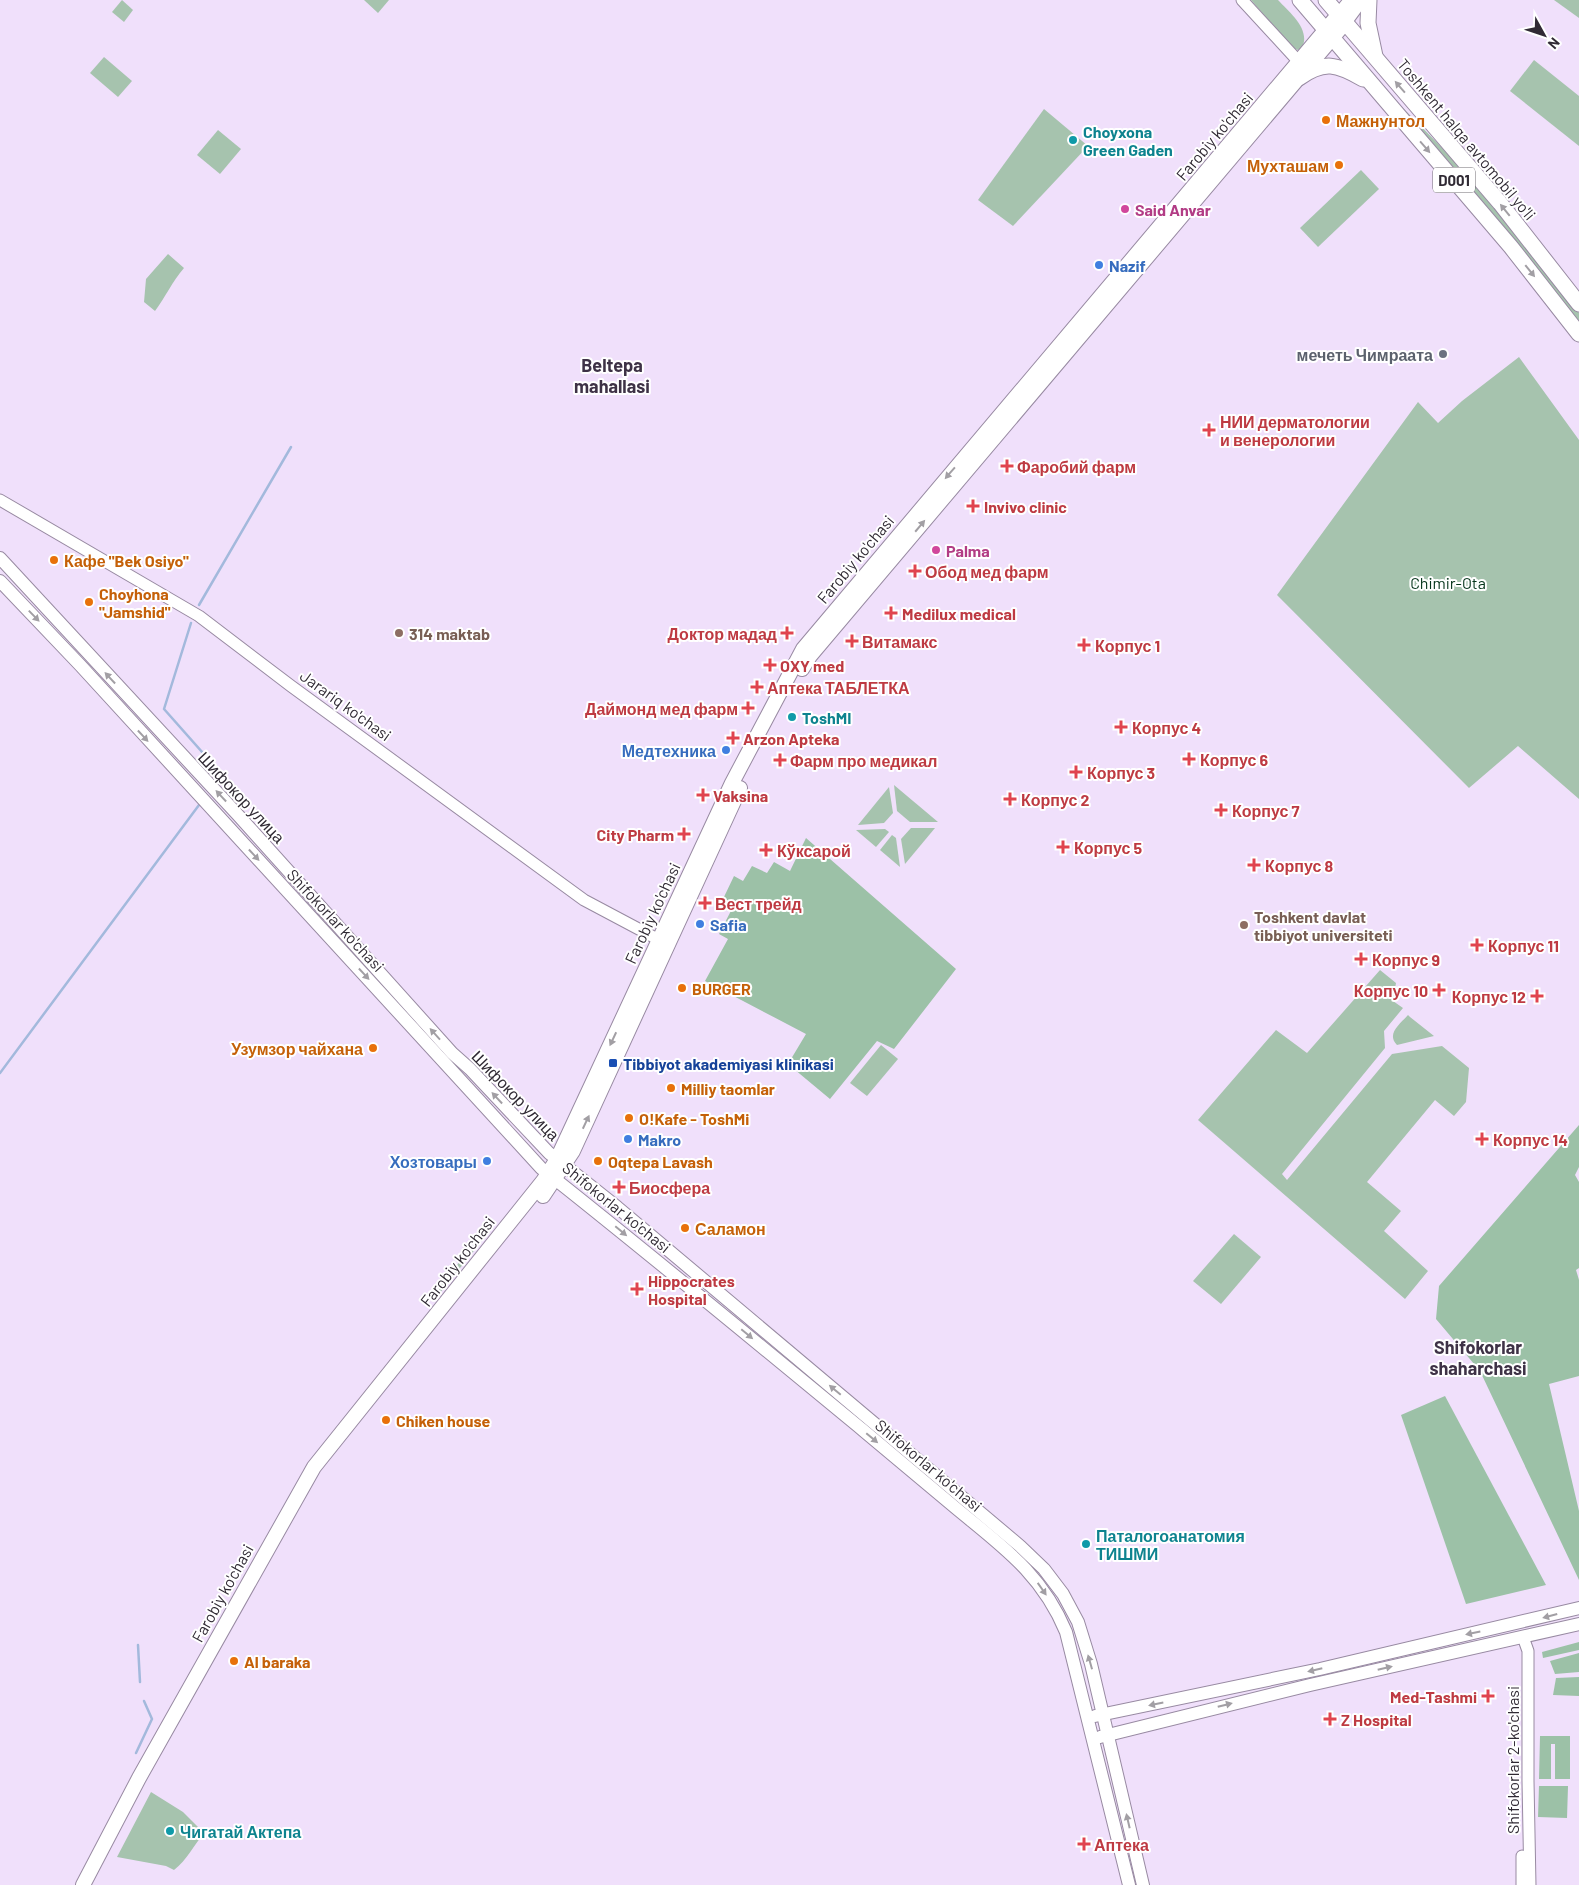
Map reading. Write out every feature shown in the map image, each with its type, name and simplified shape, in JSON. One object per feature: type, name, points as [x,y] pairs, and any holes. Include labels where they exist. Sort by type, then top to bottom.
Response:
[{"type":"highway","name":"D001","points":[[1300,0],[1504,239],[1579,334]]},
{"type":"highway","name":"Toshkent halqa avtomobil yo'li","points":[[1326,0],[1500,203],[1579,304]]},
{"type":"highway","points":[[1370,0],[1368,23],[1376,60]]},
{"type":"highway","points":[[1299,78],[1314,68],[1327,65],[1345,69],[1371,84]]},
{"type":"main road","points":[[1341,19],[1350,0]]},
{"type":"main road","points":[[1341,19],[1362,0]]},
{"type":"main road","name":"Farobiy ko'chasi","points":[[664,942],[732,783],[803,649],[1299,62],[1341,19]]},
{"type":"main road","name":"Farobiy ko'chasi","points":[[93,1885],[146,1780],[320,1472],[561,1162],[664,942],[748,771],[792,684],[810,656],[1299,78],[1328,34]]},
{"type":"main road","name":"Шифокор улица","points":[[0,558],[238,815],[452,1053],[470,1069],[524,1128],[561,1162]]},
{"type":"main road","name":"Shifokorlar ko'chasi","points":[[0,581],[552,1176],[607,1219],[995,1540],[1034,1577],[1058,1613],[1066,1632],[1129,1885]]},
{"type":"main road","points":[[227,825],[238,815]]},
{"type":"main road","name":"Shifokorlar ko'chasi","points":[[561,1162],[1012,1539],[1044,1569],[1063,1594],[1078,1622],[1091,1664],[1143,1885]]},
{"type":"main road","name":"Farobiy ko'chasi","points":[[83,1885],[139,1778],[314,1467],[552,1176]]},
{"type":"main road","points":[[607,1219],[617,1207]]},
{"type":"main road","points":[[1087,1718],[1293,1675],[1579,1608]]},
{"type":"main road","name":"Shifokorlar 2-ko'chasi","points":[[1521,1623],[1523,1637]]},
{"type":"main road","points":[[1093,1739],[1310,1685],[1579,1624]]},
{"type":"street","points":[[1242,0],[1299,62]]},
{"type":"street","name":"Jarariq ko'chasi","points":[[0,500],[199,616],[291,686],[584,900],[664,942]]},
{"type":"street","name":"Shifokorlar 2-ko'chasi","points":[[1522,1885],[1523,1637]]},
{"type":"street","name":"Shifokorlar 2-ko'chasi","points":[[1523,1637],[1528,1651],[1530,1885]]},
{"type":"green space","points":[[122,0],[133,10],[124,22],[112,12]]},
{"type":"green space","points":[[364,0],[389,0],[378,13]]},
{"type":"green space","points":[[1251,0],[1278,0],[1302,28],[1304,41],[1302,48],[1298,50],[1292,48]]},
{"type":"green space","points":[[1554,0],[1579,0],[1579,18]]},
{"type":"green space","points":[[1357,55],[1401,106],[1458,164],[1521,239],[1579,313],[1579,322],[1516,241]]},
{"type":"green space","points":[[104,57],[132,81],[118,97],[90,73]]},
{"type":"green space","points":[[1534,60],[1579,96],[1579,146],[1510,91]]},
{"type":"green space","name":"Choyxona Green Gaden","points":[[1044,109],[1088,146],[1013,226],[978,200]]},
{"type":"green space","points":[[218,130],[241,149],[220,174],[197,155]]},
{"type":"green space","points":[[1361,170],[1379,189],[1318,247],[1300,228]]},
{"type":"green space","points":[[168,254],[184,268],[155,311],[144,302],[146,279]]},
{"type":"green space","name":"Chimir-Ota","points":[[1519,357],[1579,440],[1579,799],[1518,746],[1469,788],[1277,595],[1418,402],[1438,423],[1462,401]]},
{"type":"green space","points":[[894,785],[938,822],[910,822],[897,811]]},
{"type":"green space","points":[[889,787],[893,813],[884,823],[858,825]]},
{"type":"green space","points":[[911,828],[935,828],[905,864],[901,839]]},
{"type":"green space","points":[[885,829],[889,832],[876,847],[856,830]]},
{"type":"green space","points":[[892,835],[896,838],[900,867],[880,850]]},
{"type":"green space","points":[[806,838],[956,969],[894,1049],[877,1041],[830,1099],[788,1064],[806,1034],[705,981],[728,939],[719,934],[734,905],[723,899],[734,876],[743,881],[752,866],[767,873],[774,862],[790,871]]},
{"type":"green space","points":[[1380,970],[1396,983],[1393,1001],[1403,1008],[1384,1031],[1385,1048],[1282,1174],[1287,1180],[1392,1054],[1442,1046],[1469,1068],[1466,1102],[1454,1116],[1435,1100],[1367,1182],[1401,1211],[1384,1231],[1428,1271],[1405,1299],[1198,1120],[1276,1030],[1307,1053]]},
{"type":"green space","points":[[1408,1015],[1434,1036],[1397,1045],[1393,1037],[1395,1029]]},
{"type":"green space","points":[[881,1045],[898,1059],[867,1096],[850,1083]]},
{"type":"green space","points":[[1579,1125],[1579,1167],[1575,1175],[1579,1182],[1579,1268],[1576,1270],[1579,1280],[1579,1376],[1549,1384],[1579,1511],[1579,1580],[1480,1371],[1436,1319],[1439,1286]]},
{"type":"green space","points":[[1234,1234],[1261,1257],[1221,1304],[1193,1281]]},
{"type":"green space","points":[[481,1242],[439,1294],[439,1287],[475,1243]]},
{"type":"green space","points":[[1445,1396],[1546,1585],[1466,1604],[1401,1415]]},
{"type":"green space","points":[[1579,1642],[1579,1650],[1543,1658],[1542,1652]]},
{"type":"green space","points":[[1579,1653],[1579,1672],[1555,1674],[1550,1661]]},
{"type":"green space","points":[[1579,1677],[1579,1696],[1553,1695],[1556,1678]]},
{"type":"green space","points":[[1540,1736],[1570,1736],[1570,1779],[1555,1779],[1555,1744],[1551,1744],[1551,1779],[1539,1779]]},
{"type":"green space","points":[[1539,1786],[1568,1786],[1567,1818],[1538,1817]]},
{"type":"green space","points":[[151,1792],[183,1812],[204,1833],[187,1857],[174,1870],[166,1866],[117,1857]]},
{"type":"waterway","points":[[199,605],[291,447]]},
{"type":"waterway","points":[[191,623],[164,709],[226,779]]},
{"type":"waterway","points":[[0,1073],[199,805]]},
{"type":"waterway","points":[[138,1645],[140,1682]]},
{"type":"waterway","points":[[136,1753],[152,1719],[144,1701]]},
{"type":"place","name":"Мажнунтол","points":[[1326,120]]},
{"type":"place","name":"Choyxona Green Gaden","points":[[1073,140]]},
{"type":"place","name":"Мухташам","points":[[1339,165]]},
{"type":"place","name":"Said Anvar","points":[[1125,209]]},
{"type":"place","name":"Nazif","points":[[1099,265]]},
{"type":"place","name":"мечеть Чимраата","points":[[1443,354]]},
{"type":"place","name":"НИИ дерматологии и венерологии","points":[[1209,430]]},
{"type":"place","name":"Фаробий фарм","points":[[1007,466]]},
{"type":"place","name":"Invivo clinic","points":[[973,506]]},
{"type":"place","name":"Palma","points":[[936,550]]},
{"type":"place","name":"Кафе \"Bek Osiyo\"","points":[[54,560]]},
{"type":"place","name":"Обод мед фарм","points":[[915,571]]},
{"type":"place","name":"Choyhona \"Jamshid\"","points":[[89,602]]},
{"type":"place","name":"Medilux medical","points":[[891,613]]},
{"type":"place","name":"314 maktab","points":[[399,633]]},
{"type":"place","name":"Доктор мадад","points":[[787,633]]},
{"type":"place","name":"Витамакс","points":[[852,641]]},
{"type":"place","name":"Корпус 1","points":[[1084,645]]},
{"type":"place","name":"OXY med","points":[[770,665]]},
{"type":"place","name":"Аптека ТАБЛЕТКА","points":[[757,687]]},
{"type":"place","name":"Даймонд мед фарм","points":[[748,708]]},
{"type":"place","name":"ToshMI","points":[[792,717]]},
{"type":"place","name":"Корпус 4","points":[[1121,727]]},
{"type":"place","name":"Arzon Apteka","points":[[733,738]]},
{"type":"place","name":"Медтехника","points":[[726,750]]},
{"type":"place","name":"Корпус 6","points":[[1189,759]]},
{"type":"place","name":"Фарм про медикал","points":[[780,760]]},
{"type":"place","name":"Корпус 3","points":[[1076,772]]},
{"type":"place","name":"Vaksina","points":[[703,795]]},
{"type":"place","name":"Корпус 2","points":[[1010,799]]},
{"type":"place","name":"Корпус 7","points":[[1221,810]]},
{"type":"place","name":"City Pharm","points":[[684,834]]},
{"type":"place","name":"Корпус 5","points":[[1063,847]]},
{"type":"place","name":"Кўксарой","points":[[766,850]]},
{"type":"place","name":"Корпус 8","points":[[1254,865]]},
{"type":"place","name":"Вест трейд","points":[[705,903]]},
{"type":"place","name":"Safia","points":[[700,924]]},
{"type":"place","name":"Toshkent davlat tibbiyot universiteti","points":[[1244,925]]},
{"type":"place","name":"Корпус 11","points":[[1477,945]]},
{"type":"place","name":"Корпус 9","points":[[1361,959]]},
{"type":"place","name":"BURGER","points":[[682,988]]},
{"type":"place","name":"Корпус 10","points":[[1439,990]]},
{"type":"place","name":"Корпус 12","points":[[1537,996]]},
{"type":"place","name":"Узумзор чайхана","points":[[373,1048]]},
{"type":"place","name":"Tibbiyot akademiyasi klinikasi","points":[[613,1063]]},
{"type":"place","name":"Milliy taomlar","points":[[671,1088]]},
{"type":"place","name":"O!Kafe - ToshMi","points":[[629,1118]]},
{"type":"place","name":"Makro","points":[[628,1139]]},
{"type":"place","name":"Корпус 14","points":[[1482,1139]]},
{"type":"place","name":"Хозтовары","points":[[487,1161]]},
{"type":"place","name":"Oqtepa Lavash","points":[[598,1161]]},
{"type":"place","name":"Биосфера","points":[[619,1187]]},
{"type":"place","name":"Саламон","points":[[685,1228]]},
{"type":"place","name":"Hippocrates Hospital","points":[[637,1289]]},
{"type":"place","name":"Chiken house","points":[[386,1420]]},
{"type":"place","name":"Паталогоанатомия ТИШМИ","points":[[1086,1544]]},
{"type":"place","name":"Al baraka","points":[[234,1661]]},
{"type":"place","name":"Med-Tashmi","points":[[1488,1696]]},
{"type":"place","name":"Z Hospital","points":[[1330,1719]]},
{"type":"place","name":"Чигатай Актепа","points":[[170,1831]]},
{"type":"place","name":"Аптека","points":[[1084,1844]]},
{"type":"district","name":"Beltepa mahallasi","points":[[612,375]]},
{"type":"district","name":"Shifokorlar shaharchasi","points":[[1478,1357]]}]
